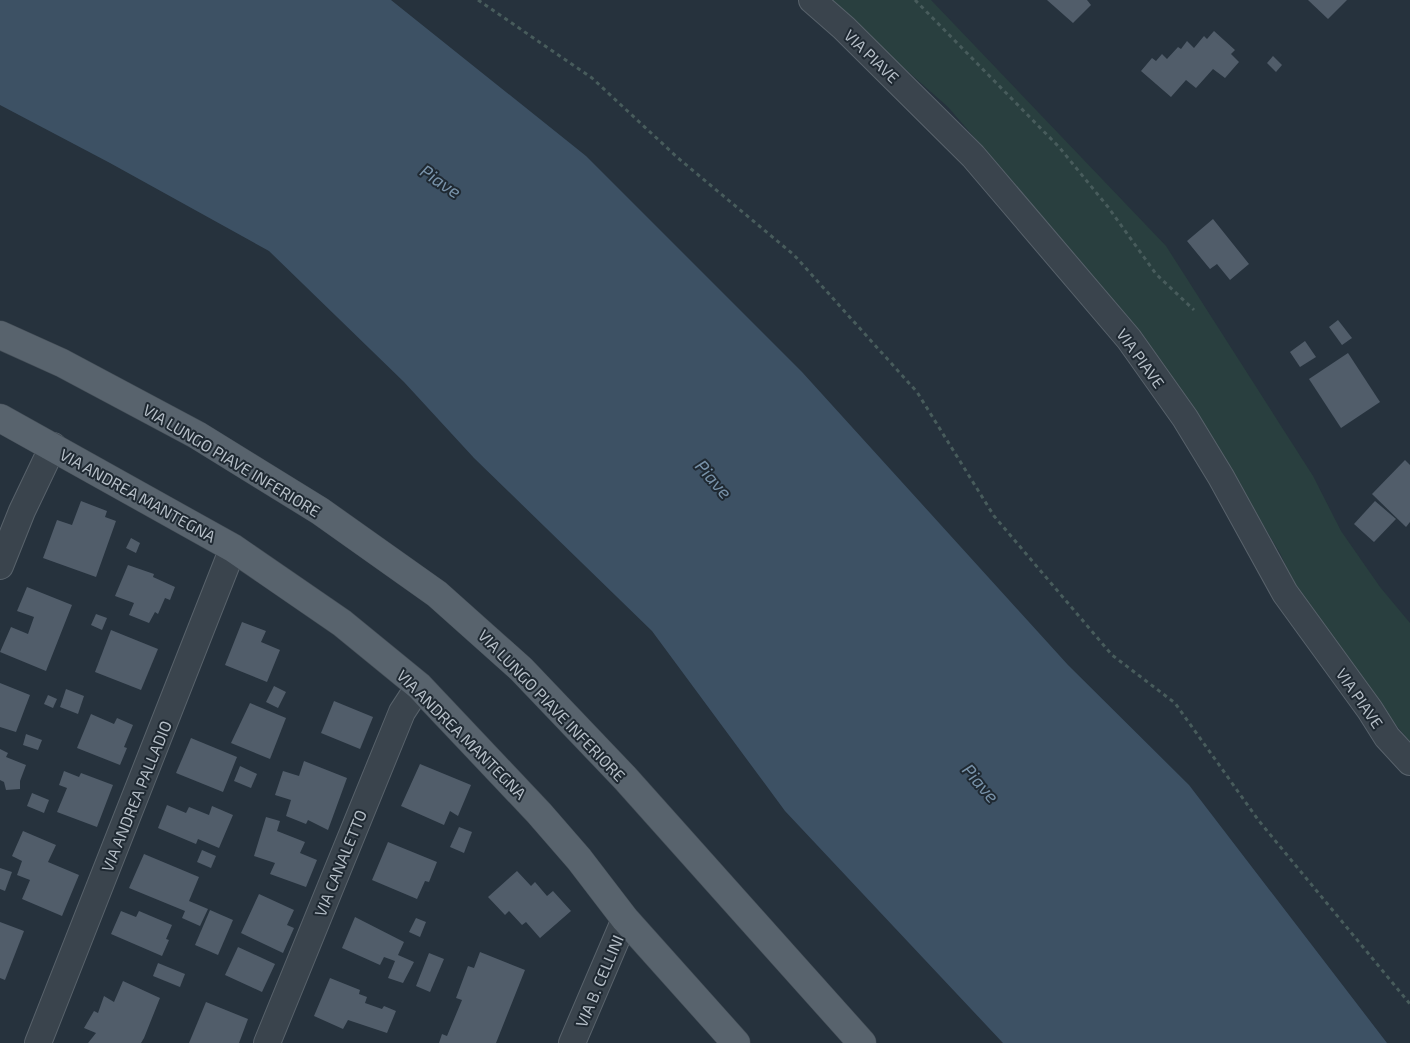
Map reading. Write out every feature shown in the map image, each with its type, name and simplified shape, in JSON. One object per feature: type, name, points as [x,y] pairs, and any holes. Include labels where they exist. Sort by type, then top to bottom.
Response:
[{"type":"main road","name":"VIA LUNGO PIAVE INFERIORE","points":[[0,335],[62,363],[197,435],[320,511],[437,594],[521,668],[625,778],[862,1043]]},
{"type":"main road","name":"VIA ANDREA MANTEGNA","points":[[0,418],[233,548],[342,623],[419,686],[539,813],[580,860],[626,919],[733,1041]]},
{"type":"street","name":"VIA PIAVE","points":[[812,0],[844,28],[973,156],[1129,339],[1185,418],[1216,468],[1285,593],[1370,710],[1387,737],[1410,762]]},
{"type":"street","points":[[0,566],[22,511],[53,446]]},
{"type":"street","name":"VIA ANDREA PALLADIO","points":[[38,1043],[233,548]]},
{"type":"street","name":"VIA CANALETTO","points":[[267,1043],[402,712],[419,686]]},
{"type":"street","name":"VIA B. CELLINI","points":[[572,1043],[626,919]]},
{"type":"path","points":[[478,0],[592,78],[678,158],[794,255],[917,392],[994,516],[1112,655],[1175,704],[1259,821],[1410,1004]]},
{"type":"path","points":[[915,0],[1059,148],[1108,207],[1156,274],[1194,310]]},
{"type":"green space","points":[[827,0],[931,0],[1166,246],[1313,476],[1341,531],[1380,587],[1410,623],[1410,742],[1374,698],[1301,598],[1280,553],[1200,421],[993,159],[948,107]]},
{"type":"water","name":"Piave","points":[[0,0],[391,0],[586,156],[802,372],[1068,665],[1189,785],[1387,1043],[1003,1043],[785,811],[652,631],[474,458],[404,382],[269,251],[0,105]]},
{"type":"building","points":[[1047,0],[1087,0],[1091,5],[1073,23]]},
{"type":"building","points":[[1308,0],[1347,0],[1328,19]]},
{"type":"building","points":[[1214,31],[1235,50],[1231,54],[1239,62],[1225,78],[1213,69],[1196,88],[1186,80],[1171,97],[1141,71],[1152,58],[1156,61],[1162,54],[1167,59],[1178,47],[1181,49],[1187,41],[1194,48],[1204,36],[1207,39]]},
{"type":"building","points":[[1273,56],[1282,65],[1276,72],[1267,63]]},
{"type":"building","points":[[1213,219],[1249,264],[1230,280],[1217,264],[1210,269],[1187,241]]},
{"type":"building","points":[[1338,320],[1352,338],[1342,345],[1329,327]]},
{"type":"building","points":[[1305,341],[1316,357],[1300,367],[1290,352]]},
{"type":"building","points":[[1348,353],[1380,402],[1341,428],[1309,379]]},
{"type":"building","points":[[1405,460],[1410,465],[1410,522],[1406,527],[1372,494]]},
{"type":"building","points":[[81,501],[107,511],[105,517],[116,521],[96,577],[43,558],[57,520],[72,525]]},
{"type":"building","points":[[1375,501],[1396,519],[1374,542],[1354,524]]},
{"type":"building","points":[[131,538],[140,543],[136,553],[126,548]]},
{"type":"building","points":[[128,565],[154,574],[153,577],[175,587],[170,600],[165,598],[158,614],[155,612],[149,623],[129,615],[134,603],[115,596]]},
{"type":"building","points":[[27,587],[72,605],[46,671],[0,652],[11,627],[28,634],[34,617],[17,611]]},
{"type":"building","points":[[96,614],[107,618],[102,630],[91,625]]},
{"type":"building","points":[[242,622],[266,631],[261,642],[280,650],[267,682],[225,665]]},
{"type":"building","points":[[111,630],[158,649],[141,690],[95,672]]},
{"type":"building","points":[[0,683],[30,695],[16,732],[0,727]]},
{"type":"building","points":[[274,686],[286,692],[278,708],[266,702]]},
{"type":"building","points":[[66,689],[84,696],[78,714],[60,707]]},
{"type":"building","points":[[48,695],[57,699],[53,708],[44,704]]},
{"type":"building","points":[[334,701],[373,717],[360,749],[321,733]]},
{"type":"building","points":[[250,703],[286,718],[270,759],[231,743]]},
{"type":"building","points":[[91,714],[114,724],[117,718],[133,725],[124,747],[127,748],[120,765],[77,748]]},
{"type":"building","points":[[26,734],[42,740],[38,750],[23,745]]},
{"type":"building","points":[[191,738],[237,757],[223,792],[176,773]]},
{"type":"building","points":[[0,749],[8,753],[6,757],[26,765],[20,781],[20,789],[6,790],[4,782],[0,780]]},
{"type":"building","points":[[304,761],[347,778],[328,830],[308,820],[306,824],[286,816],[291,800],[275,795],[283,771],[299,776]]},
{"type":"building","points":[[420,764],[471,785],[458,816],[450,811],[444,825],[401,806]]},
{"type":"building","points":[[240,766],[257,774],[251,788],[234,781]]},
{"type":"building","points":[[64,771],[79,777],[81,773],[113,785],[97,827],[57,812],[67,788],[59,785]]},
{"type":"building","points":[[32,793],[49,800],[44,813],[27,806]]},
{"type":"building","points":[[167,805],[186,813],[189,807],[209,815],[212,806],[233,815],[219,848],[198,839],[196,844],[158,828]]},
{"type":"building","points":[[266,817],[280,821],[277,831],[305,842],[300,853],[317,860],[306,887],[270,874],[275,863],[254,856]]},
{"type":"building","points":[[459,827],[472,832],[464,853],[450,847]]},
{"type":"building","points":[[23,831],[56,845],[48,862],[79,875],[62,916],[22,899],[30,880],[17,875],[22,861],[12,856]]},
{"type":"building","points":[[388,842],[437,862],[429,882],[425,881],[417,899],[372,880]]},
{"type":"building","points":[[202,850],[216,856],[211,868],[197,862]]},
{"type":"building","points":[[144,854],[199,877],[189,901],[208,909],[200,926],[182,918],[185,911],[129,888]]},
{"type":"building","points":[[0,868],[12,872],[5,891],[0,889]]},
{"type":"building","points":[[517,871],[531,886],[535,882],[547,896],[553,891],[571,911],[540,938],[526,922],[522,925],[509,911],[505,915],[488,897]]},
{"type":"building","points":[[259,894],[294,910],[287,925],[294,928],[283,953],[241,933]]},
{"type":"building","points":[[210,910],[233,920],[218,955],[195,945]]},
{"type":"building","points":[[121,911],[136,917],[139,911],[172,925],[166,939],[169,940],[162,956],[111,934]]},
{"type":"building","points":[[355,917],[404,942],[398,955],[414,962],[403,983],[388,978],[395,961],[384,957],[380,965],[342,948]]},
{"type":"building","points":[[416,918],[426,922],[420,937],[409,932]]},
{"type":"building","points":[[0,922],[24,931],[5,980],[0,978]]},
{"type":"building","points":[[238,947],[275,964],[262,992],[225,975]]},
{"type":"building","points":[[480,952],[525,970],[496,1043],[439,1043],[442,1034],[447,1036],[462,1000],[456,998],[468,966],[474,968]]},
{"type":"building","points":[[429,953],[444,959],[430,992],[416,986]]},
{"type":"building","points":[[158,963],[185,974],[180,987],[153,976]]},
{"type":"building","points":[[330,978],[360,990],[359,994],[367,997],[365,1003],[382,1009],[384,1006],[396,1011],[387,1033],[348,1020],[343,1029],[314,1016]]},
{"type":"building","points":[[123,981],[160,998],[144,1038],[141,1043],[88,1043],[96,1033],[84,1028],[94,1011],[98,1013],[104,996],[114,1002]]},
{"type":"building","points":[[206,1002],[248,1019],[239,1043],[189,1043]]}]
